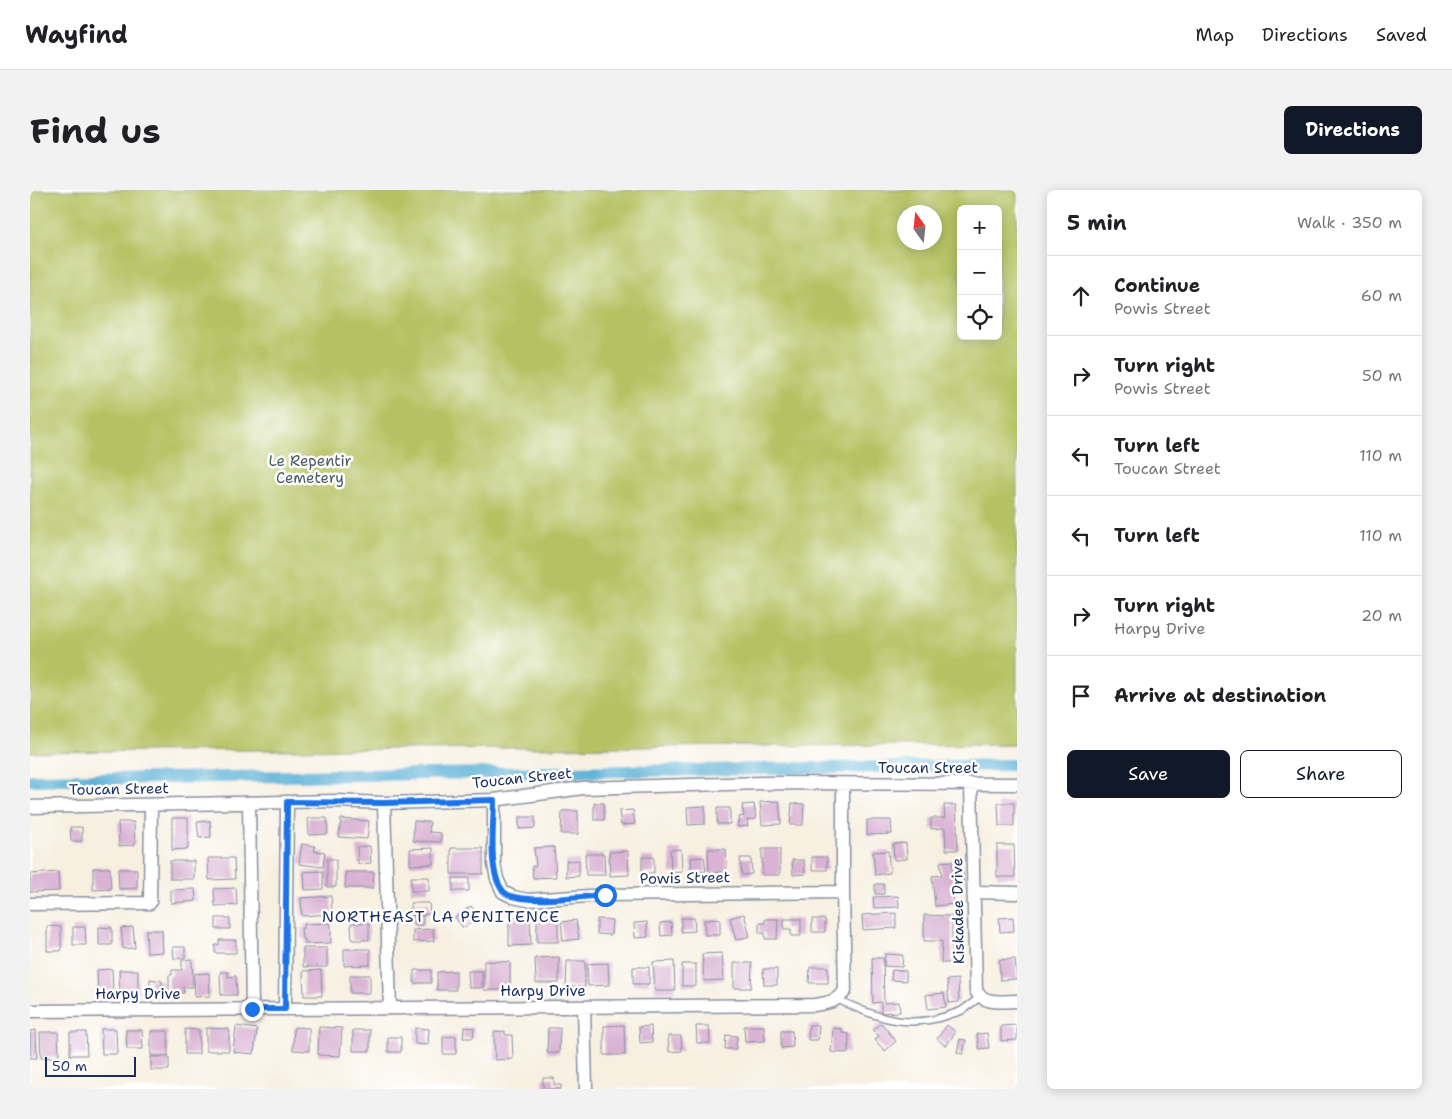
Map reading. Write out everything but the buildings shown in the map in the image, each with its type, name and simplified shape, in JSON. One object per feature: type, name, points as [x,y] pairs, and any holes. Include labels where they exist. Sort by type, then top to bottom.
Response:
[{"type":"street","name":"Toucan Street","points":[[30,807],[494,800],[582,788],[762,782],[1017,784]]},
{"type":"street","points":[[837,1000],[845,990],[843,784]]},
{"type":"street","name":"Kiskadee Drive","points":[[971,785],[976,991],[980,998]]},
{"type":"street","name":"Powis Street","points":[[494,800],[495,871],[503,892],[514,897],[528,900],[605,895],[843,892]]},
{"type":"street","points":[[285,1009],[287,802]]},
{"type":"street","points":[[249,803],[252,1009]]},
{"type":"street","points":[[384,803],[390,1008]]},
{"type":"street","points":[[30,904],[150,902],[151,805]]},
{"type":"street","points":[[974,892],[1017,893]]},
{"type":"street","points":[[980,998],[1017,1001]]},
{"type":"street","name":"Harpy Drive","points":[[30,1011],[814,1005],[837,1000]]},
{"type":"street","points":[[584,1007],[586,1089]]},
{"type":"lane","points":[[837,1000],[864,1012],[915,1023],[959,1012],[980,998]]},
{"type":"green space","name":"Le Repentir Cemetery","points":[[30,190],[1017,190],[1017,744],[30,752]]},
{"type":"waterway","points":[[30,780],[1017,765]]},
{"type":"district","name":"NORTHEAST LA PENITENCE","points":[[441,916]]},
{"type":"route","points":[[252,1009],[285,1009],[287,802],[336,801],[384,803],[494,800],[494,864],[497,879],[503,892],[528,900],[605,895]]}]
